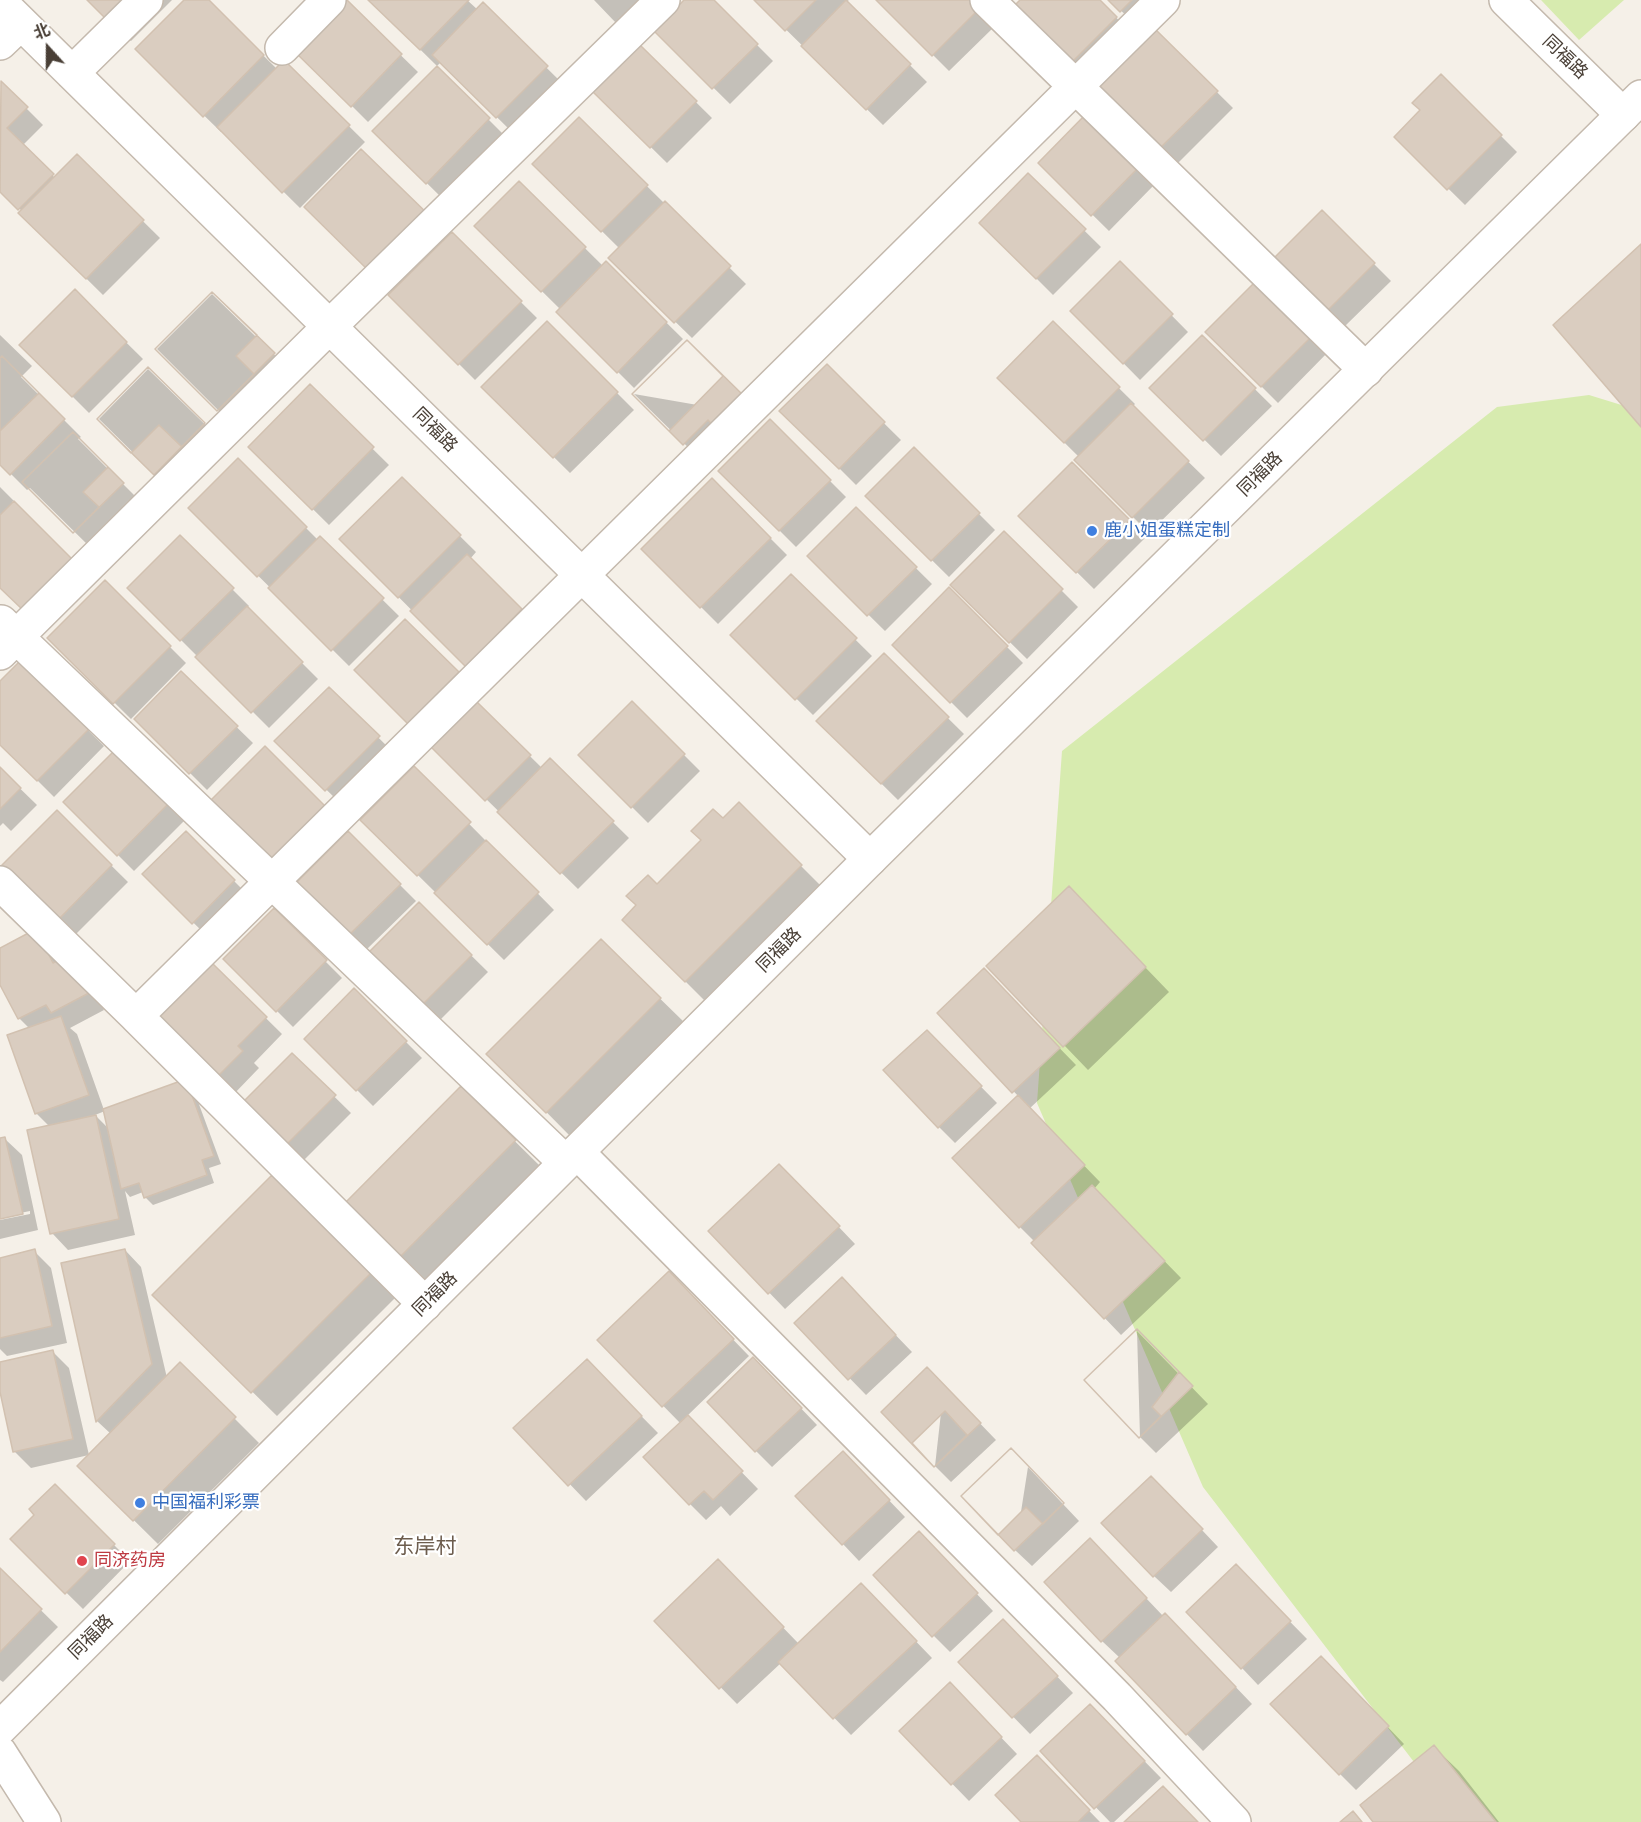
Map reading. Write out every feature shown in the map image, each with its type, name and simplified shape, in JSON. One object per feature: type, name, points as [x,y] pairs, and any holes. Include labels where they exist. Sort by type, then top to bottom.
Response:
[{"type":"street","points":[[72,73],[146,0]]},
{"type":"street","points":[[282,48],[329,0]]},
{"type":"street","points":[[663,0],[330,326],[5,637],[571,1157],[1117,1697],[1234,1822]]},
{"type":"street","points":[[987,0],[1366,370]]},
{"type":"street","points":[[136,1016],[1163,0]]},
{"type":"street","name":"同福路","points":[[0,1728],[870,859],[1632,106],[1506,0]]},
{"type":"street","name":"同福路","points":[[7,23],[72,73],[870,859]]},
{"type":"street","points":[[0,883],[425,1304]]},
{"type":"street","points":[[0,1753],[44,1822]]},
{"type":"green space","points":[[1541,0],[1624,0],[1579,40]]},
{"type":"green space","points":[[1589,395],[1641,411],[1641,1822],[1460,1822],[1203,1487],[1037,1103],[1062,751],[1497,407]]},
{"type":"building","points":[[87,0],[139,0],[113,26]]},
{"type":"building","points":[[184,0],[209,0],[264,55],[203,117],[135,49]]},
{"type":"building","points":[[342,0],[347,0],[402,54],[351,107],[292,49]]},
{"type":"building","points":[[368,0],[469,0],[420,50]]},
{"type":"building","points":[[684,0],[714,0],[758,44],[712,89],[654,31]]},
{"type":"building","points":[[754,0],[816,0],[785,31]]},
{"type":"building","points":[[846,0],[911,64],[866,110],[801,46]]},
{"type":"building","points":[[876,0],[969,0],[979,9],[932,56]]},
{"type":"building","points":[[1020,0],[1100,0],[1117,17],[1071,63],[1014,6]]},
{"type":"building","points":[[1108,0],[1132,0],[1120,12]]},
{"type":"building","points":[[483,2],[548,66],[496,118],[432,55]]},
{"type":"building","points":[[1152,26],[1218,91],[1159,149],[1094,84]]},
{"type":"building","points":[[640,45],[697,101],[650,148],[593,92]]},
{"type":"building","points":[[284,60],[350,125],[282,193],[217,127]]},
{"type":"building","points":[[437,66],[490,118],[426,184],[372,131]]},
{"type":"building","points":[[1441,74],[1502,135],[1447,190],[1394,137],[1420,110],[1412,103]]},
{"type":"building","points":[[1,81],[28,107],[7,128],[54,174],[18,210],[0,192]]},
{"type":"building","points":[[1086,114],[1139,167],[1091,216],[1038,163]]},
{"type":"building","points":[[579,117],[648,185],[601,232],[532,164]]},
{"type":"building","points":[[361,149],[432,218],[374,276],[304,207]]},
{"type":"building","points":[[77,154],[144,220],[86,279],[18,213]]},
{"type":"building","points":[[1028,173],[1086,229],[1036,279],[979,223]]},
{"type":"building","points":[[519,181],[586,247],[541,292],[474,226]]},
{"type":"building","points":[[665,201],[731,266],[674,323],[608,258]]},
{"type":"building","points":[[1322,210],[1375,263],[1326,312],[1273,259]]},
{"type":"building","points":[[452,232],[522,301],[458,365],[388,295]]},
{"type":"building","points":[[1641,244],[1641,427],[1553,325]]},
{"type":"building","points":[[606,261],[667,322],[617,373],[556,312]]},
{"type":"building","points":[[1120,261],[1173,314],[1123,364],[1070,311]]},
{"type":"building","points":[[1260,277],[1316,332],[1261,387],[1205,332]]},
{"type":"building","points":[[75,289],[127,342],[72,397],[19,345]]},
{"type":"building","points":[[212,292],[257,335],[236,356],[254,374],[217,411],[155,349]]},
{"type":"building","points":[[212,292],[275,353],[217,411],[155,349]]},
{"type":"building","points":[[547,321],[618,392],[553,458],[481,387]]},
{"type":"building","points":[[1053,321],[1120,387],[1064,443],[997,378]]},
{"type":"building","points":[[1202,335],[1256,388],[1203,441],[1149,388]]},
{"type":"building","points":[[687,340],[746,398],[716,429],[708,420],[683,445],[632,394]]},
{"type":"building","points":[[687,340],[723,376],[669,431],[632,394]]},
{"type":"building","points":[[2,356],[39,393],[0,431],[0,358]]},
{"type":"building","points":[[2,356],[65,419],[10,475],[0,465],[0,358]]},
{"type":"building","points":[[827,364],[885,422],[839,469],[779,411]]},
{"type":"building","points":[[148,367],[205,423],[182,447],[159,425],[131,453],[97,419]]},
{"type":"building","points":[[148,367],[205,423],[154,475],[97,419]]},
{"type":"building","points":[[310,384],[374,447],[312,510],[248,447]]},
{"type":"building","points":[[1131,403],[1189,461],[1132,518],[1074,460]]},
{"type":"building","points":[[770,419],[831,480],[779,531],[718,471]]},
{"type":"building","points":[[73,432],[108,467],[83,492],[99,507],[73,533],[22,482]]},
{"type":"building","points":[[73,432],[124,483],[73,533],[22,482]]},
{"type":"building","points":[[914,447],[980,513],[931,561],[865,496]]},
{"type":"building","points":[[238,458],[307,527],[257,577],[188,508]]},
{"type":"building","points":[[1072,462],[1130,520],[1076,573],[1018,516]]},
{"type":"building","points":[[402,477],[461,535],[398,598],[339,539]]},
{"type":"building","points":[[712,478],[771,538],[700,608],[641,549]]},
{"type":"building","points":[[14,501],[75,562],[25,612],[0,588],[0,515]]},
{"type":"building","points":[[856,507],[917,567],[867,616],[807,556]]},
{"type":"building","points":[[1004,531],[1063,589],[1009,643],[950,585]]},
{"type":"building","points":[[180,535],[234,588],[180,641],[127,588]]},
{"type":"building","points":[[320,536],[384,598],[331,651],[268,588]]},
{"type":"building","points":[[467,554],[522,609],[466,667],[410,611]]},
{"type":"building","points":[[791,574],[857,638],[795,700],[730,635]]},
{"type":"building","points":[[105,580],[171,646],[113,704],[47,638]]},
{"type":"building","points":[[949,587],[1008,646],[950,703],[892,645]]},
{"type":"building","points":[[247,606],[303,662],[251,713],[195,657]]},
{"type":"building","points":[[405,619],[459,672],[408,724],[354,670]]},
{"type":"building","points":[[884,653],[949,717],[881,784],[816,721]]},
{"type":"building","points":[[20,661],[89,729],[37,781],[0,745],[0,681]]},
{"type":"building","points":[[181,671],[238,726],[189,774],[134,719]]},
{"type":"building","points":[[329,687],[380,736],[325,791],[274,741]]},
{"type":"building","points":[[476,701],[531,755],[485,801],[431,747]]},
{"type":"building","points":[[632,701],[685,754],[631,808],[578,755]]},
{"type":"building","points":[[265,746],[326,807],[271,862],[210,801]]},
{"type":"building","points":[[115,750],[169,803],[117,856],[63,802]]},
{"type":"building","points":[[550,758],[614,821],[560,874],[497,812]]},
{"type":"building","points":[[414,766],[471,822],[417,876],[360,820]]},
{"type":"building","points":[[0,767],[21,788],[0,809]]},
{"type":"building","points":[[739,802],[802,865],[685,982],[622,920],[636,905],[626,896],[648,875],[657,884],[701,840],[691,831],[713,809],[723,818]]},
{"type":"building","points":[[57,810],[112,865],[55,923],[0,867]]},
{"type":"building","points":[[186,831],[235,880],[192,924],[142,874]]},
{"type":"building","points":[[348,831],[401,884],[349,935],[296,883]]},
{"type":"building","points":[[486,840],[539,892],[487,945],[434,893]]},
{"type":"building","points":[[1069,886],[1146,967],[1063,1047],[986,966]]},
{"type":"building","points":[[419,902],[472,955],[421,1006],[368,953]]},
{"type":"building","points":[[274,908],[327,960],[276,1012],[223,959]]},
{"type":"building","points":[[36,929],[53,963],[68,954],[89,993],[51,1013],[46,1005],[18,1019],[0,985],[0,948]]},
{"type":"building","points":[[601,939],[661,998],[546,1113],[486,1054]]},
{"type":"building","points":[[212,963],[267,1017],[238,1046],[243,1051],[214,1080],[154,1021]]},
{"type":"building","points":[[984,968],[1060,1048],[1012,1093],[937,1013]]},
{"type":"building","points":[[354,988],[407,1041],[356,1091],[304,1039]]},
{"type":"building","points":[[61,1016],[89,1095],[35,1114],[7,1035]]},
{"type":"building","points":[[927,1030],[982,1086],[938,1128],[883,1070]]},
{"type":"building","points":[[292,1053],[336,1095],[286,1145],[242,1103]]},
{"type":"building","points":[[186,1079],[214,1156],[202,1160],[207,1175],[144,1198],[139,1183],[121,1189],[103,1109]]},
{"type":"building","points":[[461,1086],[516,1140],[397,1260],[342,1206]]},
{"type":"building","points":[[1018,1095],[1085,1165],[1019,1228],[952,1158]]},
{"type":"building","points":[[96,1115],[119,1219],[50,1234],[27,1130]]},
{"type":"building","points":[[5,1137],[23,1214],[0,1219],[0,1138]]},
{"type":"building","points":[[779,1164],[840,1226],[768,1294],[708,1231]]},
{"type":"building","points":[[272,1175],[371,1273],[251,1393],[152,1295]]},
{"type":"building","points":[[1092,1185],[1165,1261],[1104,1319],[1031,1243]]},
{"type":"building","points":[[35,1249],[52,1326],[0,1338],[0,1258]]},
{"type":"building","points":[[125,1249],[152,1364],[96,1422],[61,1263]]},
{"type":"building","points":[[669,1271],[734,1339],[662,1407],[597,1340]]},
{"type":"building","points":[[842,1277],[896,1335],[848,1380],[794,1323]]},
{"type":"building","points":[[1137,1329],[1179,1372],[1152,1407],[1161,1416],[1139,1438],[1084,1380]]},
{"type":"building","points":[[1137,1329],[1193,1386],[1139,1438],[1084,1380]]},
{"type":"building","points":[[53,1350],[73,1439],[13,1452],[0,1392],[0,1362]]},
{"type":"building","points":[[753,1357],[802,1408],[755,1452],[707,1402]]},
{"type":"building","points":[[587,1359],[642,1416],[568,1486],[513,1428]]},
{"type":"building","points":[[180,1362],[236,1417],[133,1521],[77,1466]]},
{"type":"building","points":[[927,1367],[981,1423],[934,1467],[881,1412]]},
{"type":"building","points":[[945,1411],[967,1435],[934,1467],[912,1443]]},
{"type":"building","points":[[688,1415],[743,1471],[713,1500],[704,1491],[689,1505],[643,1457]]},
{"type":"building","points":[[1011,1448],[1064,1503],[1043,1524],[1026,1507],[998,1535],[961,1496]]},
{"type":"building","points":[[1011,1448],[1064,1503],[1014,1551],[961,1496]]},
{"type":"building","points":[[843,1451],[890,1500],[842,1545],[795,1496]]},
{"type":"building","points":[[1151,1476],[1203,1529],[1153,1577],[1101,1523]]},
{"type":"building","points":[[55,1484],[115,1544],[65,1594],[10,1539],[34,1515],[29,1509]]},
{"type":"building","points":[[919,1531],[978,1593],[932,1637],[873,1575]]},
{"type":"building","points":[[1090,1538],[1147,1598],[1101,1642],[1044,1582]]},
{"type":"building","points":[[718,1559],[784,1627],[719,1689],[654,1621]]},
{"type":"building","points":[[1236,1564],[1291,1621],[1241,1669],[1186,1612]]},
{"type":"building","points":[[0,1568],[42,1609],[0,1652]]},
{"type":"building","points":[[861,1583],[917,1641],[833,1719],[778,1662]]},
{"type":"building","points":[[1165,1613],[1236,1687],[1186,1735],[1115,1661]]},
{"type":"building","points":[[1003,1619],[1058,1676],[1012,1718],[958,1662]]},
{"type":"building","points":[[1321,1656],[1389,1726],[1339,1775],[1270,1704]]},
{"type":"building","points":[[950,1682],[1002,1737],[951,1785],[899,1731]]},
{"type":"building","points":[[1090,1704],[1145,1761],[1094,1809],[1040,1751]]},
{"type":"building","points":[[1434,1745],[1496,1822],[1373,1822],[1360,1805]]},
{"type":"building","points":[[1037,1755],[1090,1810],[1078,1822],[1021,1822],[995,1795]]},
{"type":"building","points":[[1163,1786],[1198,1822],[1124,1822]]},
{"type":"building","points":[[1353,1811],[1362,1822],[1340,1822]]},
{"type":"place","name":"鹿小姐蛋糕定制","points":[[1092,531]]},
{"type":"place","name":"中国福利彩票","points":[[140,1503]]},
{"type":"place","name":"同济药房","points":[[82,1561]]},
{"type":"district","name":"东岸村","points":[[425,1547]]}]
